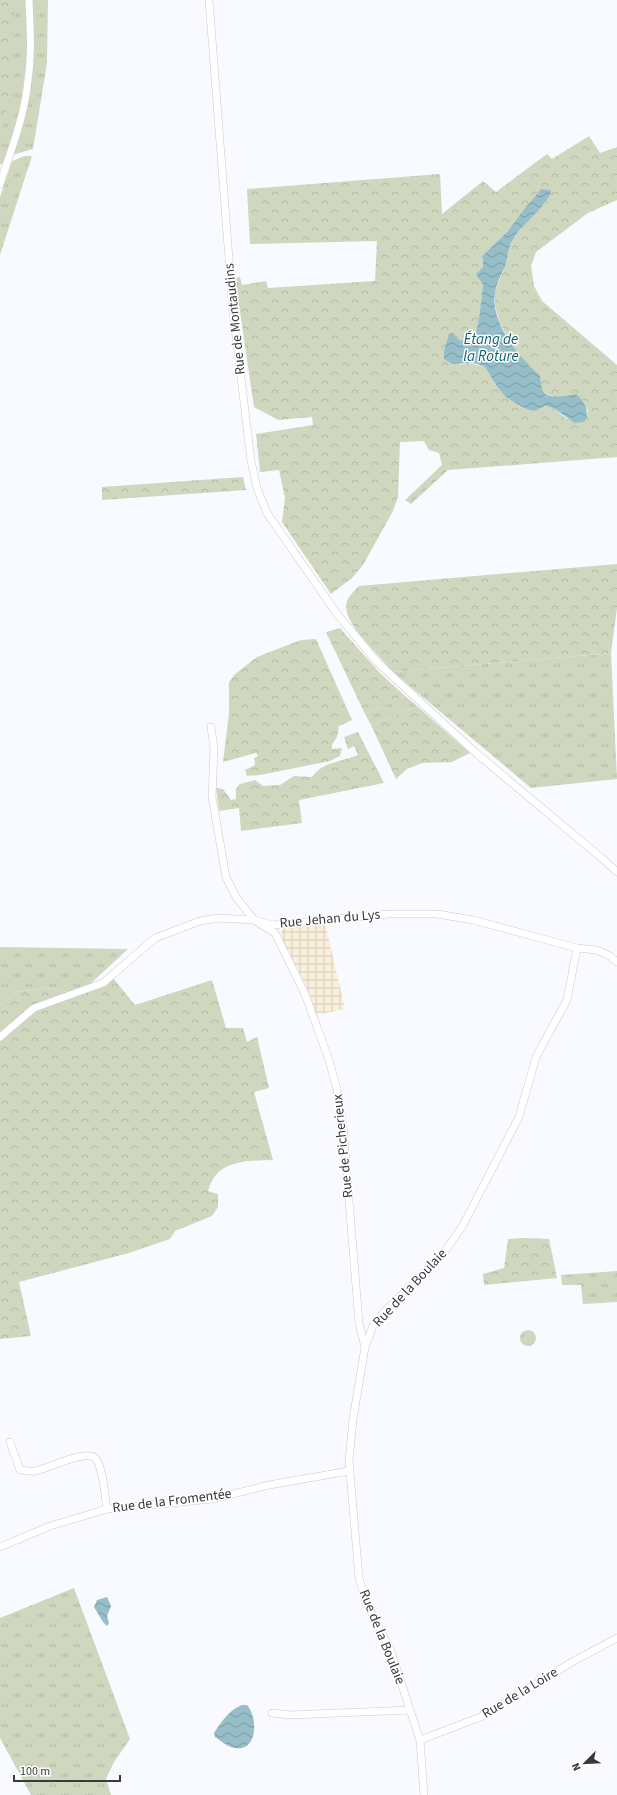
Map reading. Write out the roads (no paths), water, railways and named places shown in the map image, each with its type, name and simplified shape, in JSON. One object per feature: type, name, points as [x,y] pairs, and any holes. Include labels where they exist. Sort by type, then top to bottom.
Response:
[{"type":"street","points":[[0,184],[24,102],[28,81],[30,57],[29,0]]},
{"type":"street","name":"Rue de Montaudins","points":[[209,0],[233,311],[254,475],[267,513],[337,614],[377,662],[476,753],[617,872]]},
{"type":"street","points":[[211,727],[214,748],[212,797],[226,877],[236,897],[254,920]]},
{"type":"street","name":"Rue Jehan du Lys","points":[[0,1037],[34,1008],[102,983],[155,938],[200,921],[217,918],[254,920],[273,925],[389,914],[437,914],[473,920],[577,948],[597,950],[610,956],[617,962]]},
{"type":"street","name":"Rue de Picherieux","points":[[254,920],[275,933],[304,994],[330,1060],[343,1126],[359,1318],[365,1347]]},
{"type":"street","name":"Rue de la Boulaie","points":[[424,1795],[420,1740],[390,1649],[366,1602],[358,1578],[349,1471],[350,1440],[365,1347],[375,1323],[443,1254],[462,1227],[519,1117],[536,1057],[567,1000],[577,948]]},
{"type":"street","points":[[359,1318],[365,1323],[375,1323]]},
{"type":"street","points":[[10,1442],[20,1470],[35,1471],[89,1455],[95,1458],[99,1465],[108,1509]]},
{"type":"street","name":"Rue de la Fromentée","points":[[0,1547],[50,1526],[108,1509],[214,1499],[269,1485],[349,1471]]},
{"type":"street","name":"Rue de la Loire","points":[[420,1740],[483,1716],[572,1662],[617,1638]]},
{"type":"street","points":[[272,1713],[290,1715],[410,1710]]},
{"type":"water","name":"Étang de la Roture","points":[[541,189],[550,190],[551,193],[542,206],[515,236],[509,248],[506,264],[495,293],[497,316],[515,349],[540,375],[541,385],[546,394],[549,396],[563,396],[576,394],[581,399],[587,412],[586,420],[583,422],[575,423],[553,408],[545,406],[534,411],[529,410],[511,401],[502,393],[485,367],[471,363],[454,364],[444,359],[444,351],[449,334],[453,333],[459,340],[468,341],[470,344],[476,332],[483,285],[476,274],[483,266],[482,256],[508,231]]},
{"type":"water","points":[[107,1597],[111,1606],[107,1616],[109,1623],[107,1626],[94,1607],[97,1600]]},
{"type":"water","points":[[242,1705],[247,1705],[251,1710],[254,1732],[248,1745],[243,1748],[235,1748],[227,1745],[215,1737],[214,1733],[230,1713]]}]
